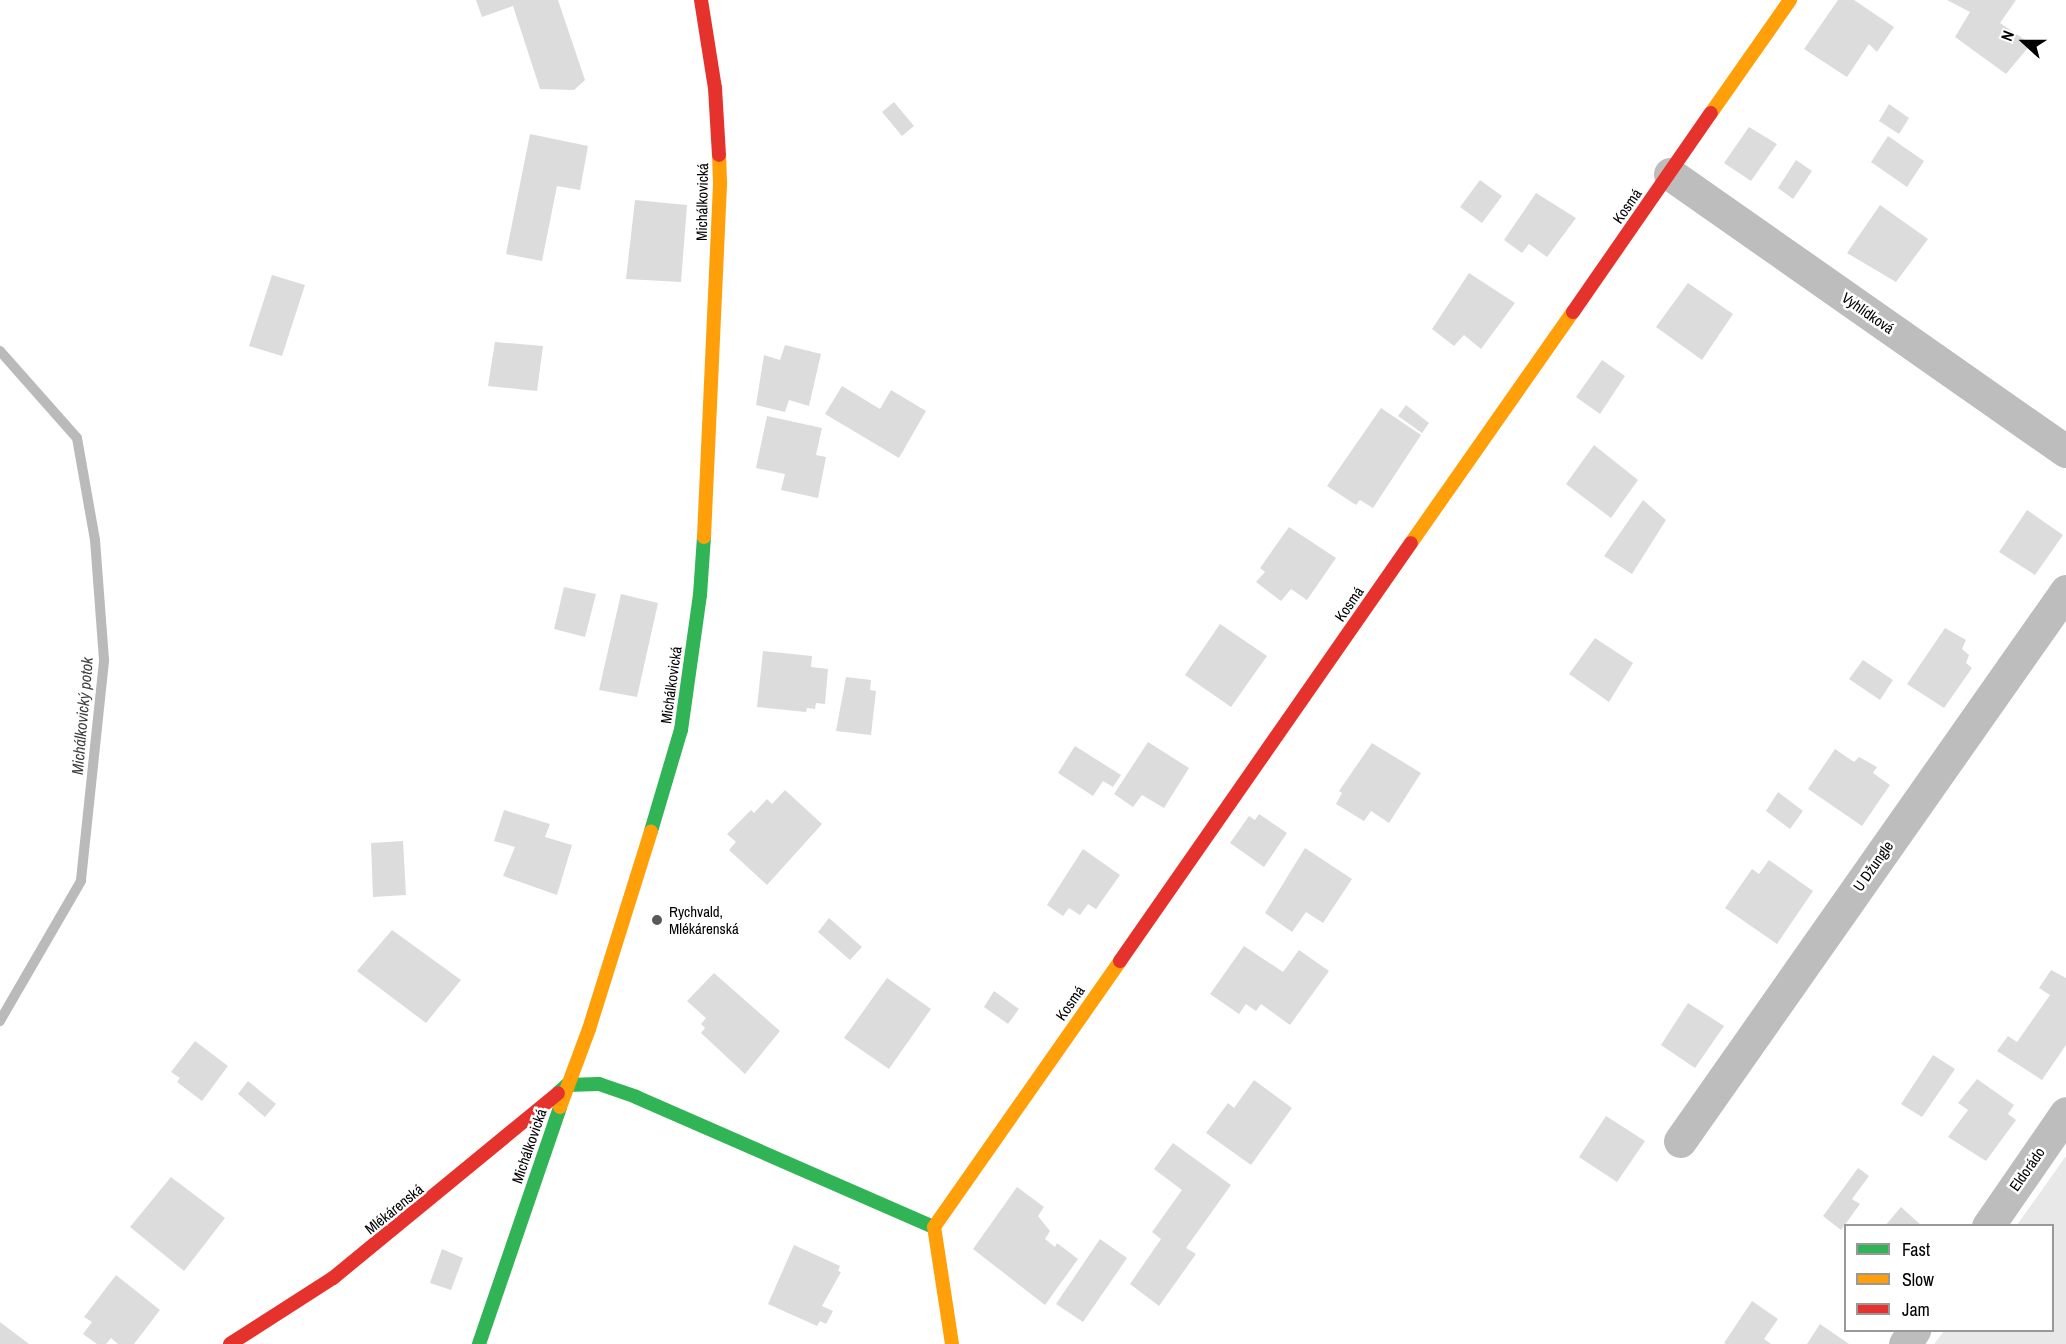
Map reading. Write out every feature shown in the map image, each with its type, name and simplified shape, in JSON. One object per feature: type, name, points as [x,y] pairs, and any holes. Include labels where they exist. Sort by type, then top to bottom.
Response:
[{"type":"street","name":"Michálkovická","points":[[480,1344],[567,1085],[590,1029],[628,911],[681,729],[700,595],[710,445],[720,182],[715,88],[701,0]]},
{"type":"street","name":"Kosmá","points":[[934,1227],[1790,0]]},
{"type":"street","name":"Vyhlídková","points":[[1670,174],[2066,451]]},
{"type":"street","name":"U Džungle","points":[[1680,1141],[2066,591]]},
{"type":"street","points":[[567,1085],[600,1083],[934,1227],[952,1344]]},
{"type":"street","name":"Mlékárenská","points":[[230,1344],[333,1278],[517,1130],[567,1085]]},
{"type":"street","name":"Eldorádo","points":[[1989,1224],[2066,1113]]},
{"type":"shaded area","points":[[2066,1156],[2066,1344],[1934,1344],[1943,1332],[2054,1332],[2054,1224],[2018,1224]]},
{"type":"building","points":[[476,0],[558,0],[585,80],[574,90],[540,89],[513,6],[482,17]]},
{"type":"building","points":[[1838,0],[1854,0],[1894,27],[1877,52],[1869,44],[1847,77],[1804,49]]},
{"type":"building","points":[[1947,0],[2016,0],[2000,23],[2031,44],[2006,74],[1955,37],[1970,12]]},
{"type":"building","points":[[894,102],[914,126],[902,136],[882,112]]},
{"type":"building","points":[[1889,104],[1909,118],[1899,134],[1879,121]]},
{"type":"building","points":[[1749,127],[1777,144],[1751,181],[1724,163]]},
{"type":"building","points":[[530,134],[588,146],[580,190],[557,186],[542,261],[506,254]]},
{"type":"building","points":[[1888,136],[1924,161],[1907,187],[1871,162]]},
{"type":"building","points":[[1796,160],[1812,171],[1793,199],[1778,188]]},
{"type":"building","points":[[1480,180],[1502,196],[1482,223],[1460,207]]},
{"type":"building","points":[[1536,193],[1576,218],[1547,257],[1529,244],[1522,253],[1504,240]]},
{"type":"building","points":[[635,200],[687,205],[681,282],[626,279]]},
{"type":"building","points":[[1880,205],[1928,239],[1896,282],[1847,253]]},
{"type":"building","points":[[1469,273],[1515,303],[1481,349],[1464,335],[1454,346],[1432,329]]},
{"type":"building","points":[[272,275],[305,285],[282,356],[249,346]]},
{"type":"building","points":[[1688,283],[1733,314],[1702,360],[1656,327]]},
{"type":"building","points":[[495,342],[543,346],[537,391],[488,386]]},
{"type":"building","points":[[785,345],[821,354],[809,406],[789,400],[785,412],[756,405],[764,355],[780,360]]},
{"type":"building","points":[[1602,360],[1625,376],[1600,414],[1576,397]]},
{"type":"building","points":[[842,386],[880,409],[891,390],[926,411],[899,458],[825,414]]},
{"type":"building","points":[[1406,405],[1429,423],[1422,433],[1398,416]]},
{"type":"building","points":[[1381,408],[1421,435],[1373,508],[1360,500],[1356,505],[1327,486]]},
{"type":"building","points":[[767,416],[822,428],[816,455],[826,457],[818,498],[781,490],[785,474],[756,468]]},
{"type":"building","points":[[1594,445],[1638,480],[1611,518],[1566,484]]},
{"type":"building","points":[[1643,500],[1666,520],[1632,574],[1604,556]]},
{"type":"building","points":[[2027,510],[2063,535],[2035,575],[1999,552]]},
{"type":"building","points":[[1289,527],[1336,558],[1307,600],[1291,589],[1281,601],[1256,582],[1265,572],[1260,568]]},
{"type":"building","points":[[564,587],[596,594],[585,637],[554,629]]},
{"type":"building","points":[[621,594],[658,603],[637,697],[599,690]]},
{"type":"building","points":[[1220,624],[1267,656],[1231,707],[1185,675]]},
{"type":"building","points":[[1945,628],[1966,640],[1962,649],[1969,655],[1966,663],[1972,668],[1944,708],[1907,684]]},
{"type":"building","points":[[1595,638],[1633,663],[1609,702],[1569,674]]},
{"type":"building","points":[[763,651],[812,656],[811,667],[828,669],[825,704],[816,703],[815,709],[807,708],[806,712],[757,707]]},
{"type":"building","points":[[1863,660],[1893,680],[1880,700],[1849,679]]},
{"type":"building","points":[[846,677],[871,680],[870,690],[876,691],[871,735],[836,731]]},
{"type":"building","points":[[1148,742],[1189,768],[1164,808],[1142,795],[1133,807],[1114,794]]},
{"type":"building","points":[[1372,743],[1421,773],[1389,823],[1371,811],[1364,821],[1336,804],[1342,793],[1339,791]]},
{"type":"building","points":[[1075,746],[1121,775],[1113,787],[1103,781],[1093,796],[1058,773]]},
{"type":"building","points":[[1835,749],[1854,762],[1859,757],[1877,767],[1873,773],[1890,785],[1862,826],[1808,789]]},
{"type":"building","points":[[785,790],[822,824],[767,885],[729,850],[736,842],[727,834],[751,810],[754,813],[767,799],[772,804]]},
{"type":"building","points":[[1778,792],[1803,811],[1790,829],[1766,811]]},
{"type":"building","points":[[504,810],[550,824],[545,837],[572,845],[557,895],[503,876],[515,847],[494,841]]},
{"type":"building","points":[[1259,814],[1287,833],[1264,867],[1230,843],[1249,816],[1255,820]]},
{"type":"building","points":[[403,841],[406,895],[373,897],[371,843]]},
{"type":"building","points":[[1305,848],[1352,879],[1323,923],[1306,912],[1292,932],[1265,913]]},
{"type":"building","points":[[1083,849],[1120,875],[1096,909],[1088,904],[1080,915],[1069,908],[1063,916],[1047,905]]},
{"type":"building","points":[[1769,860],[1813,891],[1777,944],[1725,908],[1752,869],[1759,874]]},
{"type":"building","points":[[829,918],[862,947],[850,960],[818,932]]},
{"type":"building","points":[[392,930],[461,980],[426,1023],[357,971]]},
{"type":"building","points":[[1244,946],[1283,972],[1299,950],[1329,971],[1290,1025],[1261,1004],[1256,1011],[1246,1004],[1239,1014],[1210,994]]},
{"type":"building","points":[[2051,970],[2066,978],[2066,1045],[2042,1080],[1997,1051],[2008,1036],[2017,1042],[2050,995],[2039,988]]},
{"type":"building","points":[[714,973],[780,1031],[745,1074],[701,1033],[705,1028],[701,1024],[706,1018],[687,1001]]},
{"type":"building","points":[[887,978],[931,1009],[889,1069],[844,1038]]},
{"type":"building","points":[[994,991],[1019,1009],[1008,1024],[984,1007]]},
{"type":"building","points":[[1688,1003],[1724,1026],[1695,1068],[1661,1045]]},
{"type":"building","points":[[195,1041],[228,1066],[202,1101],[177,1082],[180,1078],[171,1072]]},
{"type":"building","points":[[1933,1055],[1955,1069],[1922,1117],[1901,1104]]},
{"type":"building","points":[[1977,1079],[2014,1105],[2008,1114],[2016,1120],[1986,1161],[1948,1137],[1968,1110],[1958,1103]]},
{"type":"building","points":[[1254,1080],[1292,1108],[1251,1165],[1206,1133],[1228,1103],[1234,1108]]},
{"type":"building","points":[[248,1081],[276,1104],[265,1117],[238,1094]]},
{"type":"building","points":[[1606,1116],[1645,1141],[1617,1182],[1579,1157]]},
{"type":"building","points":[[1173,1143],[1231,1185],[1186,1248],[1196,1254],[1159,1306],[1130,1284],[1161,1239],[1152,1232],[1182,1190],[1154,1169]]},
{"type":"building","points":[[1858,1168],[1869,1176],[1852,1199],[1860,1204],[1841,1230],[1823,1216]]},
{"type":"building","points":[[171,1177],[225,1218],[184,1271],[130,1227]]},
{"type":"building","points":[[1017,1187],[1044,1207],[1038,1216],[1050,1231],[1045,1239],[1055,1247],[1057,1243],[1078,1259],[1045,1305],[973,1249]]},
{"type":"building","points":[[1901,1207],[1920,1224],[1887,1224]]},
{"type":"building","points":[[1100,1239],[1127,1258],[1083,1322],[1056,1304]]},
{"type":"building","points":[[794,1245],[840,1266],[838,1271],[841,1272],[822,1306],[833,1311],[826,1324],[820,1321],[817,1326],[768,1304]]},
{"type":"building","points":[[442,1249],[463,1258],[451,1290],[430,1283]]},
{"type":"building","points":[[116,1275],[160,1310],[134,1344],[118,1344],[111,1338],[106,1344],[97,1344],[83,1334],[92,1322],[84,1317]]},
{"type":"building","points":[[1752,1301],[1778,1319],[1764,1339],[1771,1344],[1724,1343]]},
{"type":"building","points":[[0,1322],[29,1344],[0,1344]]},
{"type":"building","points":[[1820,1324],[1849,1344],[1807,1344]]},
{"type":"waterway","name":"Michálkovický potok","points":[[0,351],[77,438],[95,540],[104,661],[81,881],[0,1021]]},
{"type":"traffic: fast","points":[[651,831],[681,730],[700,595],[704,537]]},
{"type":"traffic: fast","points":[[558,1093],[567,1085],[599,1084],[636,1097],[934,1227]]},
{"type":"traffic: fast","points":[[479,1344],[560,1107]]},
{"type":"traffic: slow","points":[[1711,113],[1790,0]]},
{"type":"traffic: slow","points":[[704,537],[720,182],[719,155]]},
{"type":"traffic: slow","points":[[1411,543],[1573,312]]},
{"type":"traffic: slow","points":[[560,1107],[589,1029],[651,831]]},
{"type":"traffic: slow","points":[[952,1344],[934,1227],[1120,961]]},
{"type":"traffic: jam","points":[[701,0],[715,88],[719,155]]},
{"type":"traffic: jam","points":[[1573,312],[1711,113]]},
{"type":"traffic: jam","points":[[1120,961],[1411,543]]},
{"type":"traffic: jam","points":[[230,1344],[333,1278],[558,1093]]},
{"type":"place","name":"Rychvald, Mlékárenská","points":[[657,920]]}]
